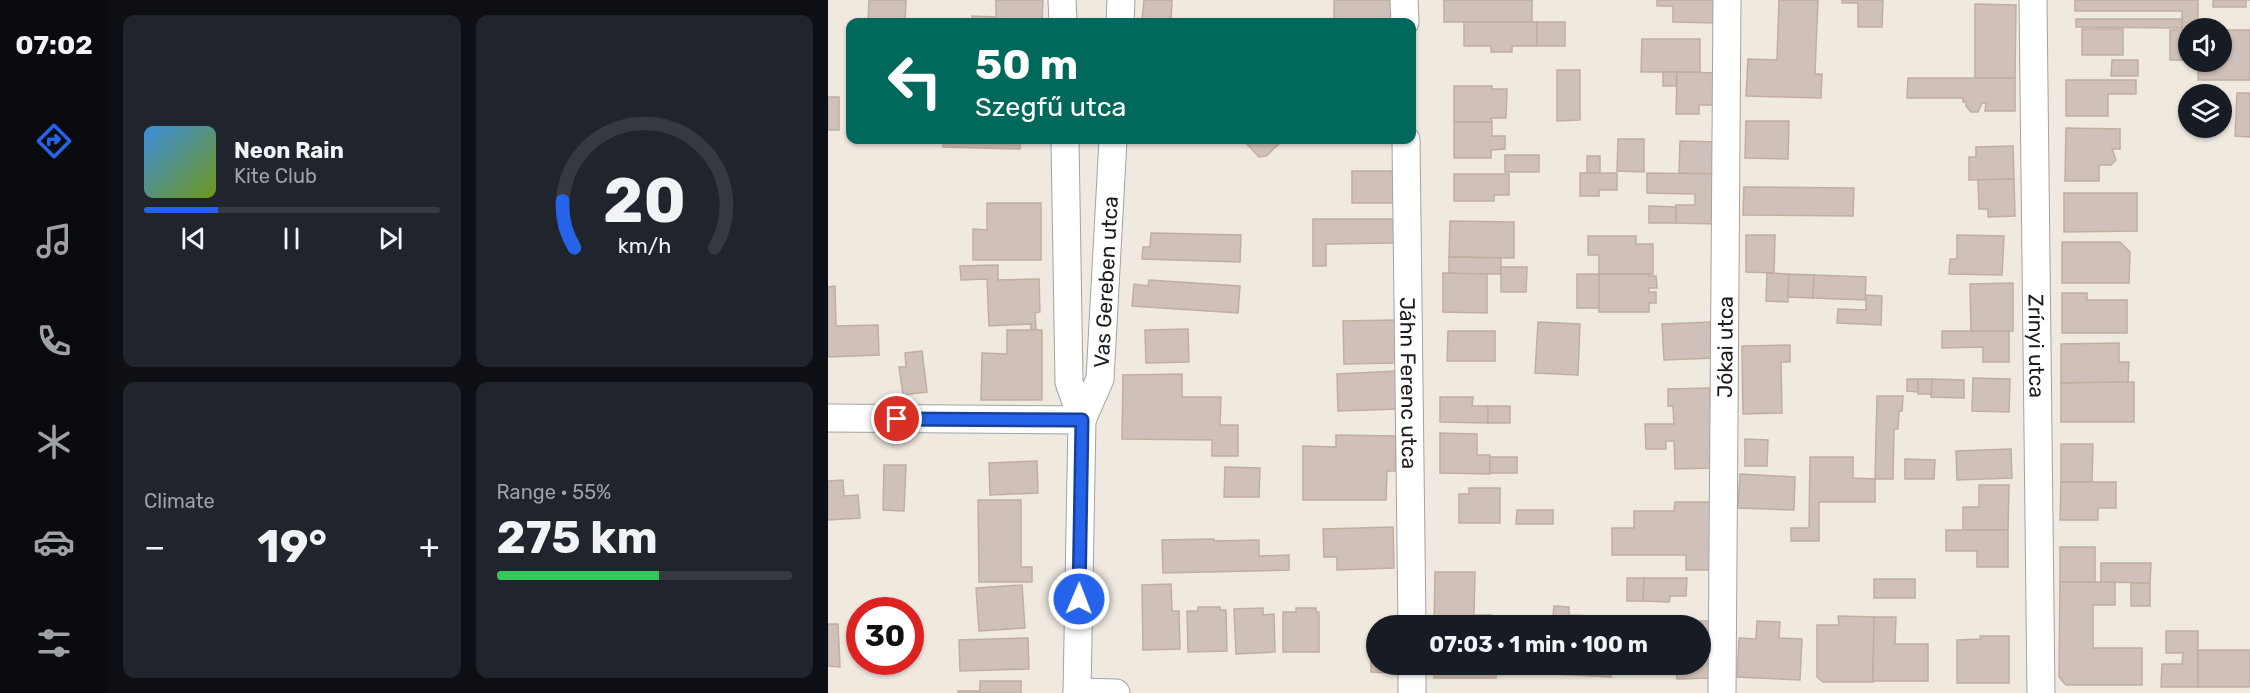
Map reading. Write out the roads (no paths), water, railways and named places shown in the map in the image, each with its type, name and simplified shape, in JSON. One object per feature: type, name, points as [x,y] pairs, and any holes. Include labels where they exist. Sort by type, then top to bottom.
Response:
[{"type":"street","points":[[1062,0],[1062,18]]},
{"type":"street","points":[[1120,18],[1121,0]]},
{"type":"street","points":[[1404,0],[1405,18]]},
{"type":"street","name":"Jókai utca","points":[[1722,693],[1727,0]]},
{"type":"street","name":"Zrínyi utca","points":[[2033,0],[2041,693]]},
{"type":"street","name":"Vas Gereben utca","points":[[1065,144],[1069,382],[1082,420],[1077,692]]},
{"type":"street","name":"Vas Gereben utca","points":[[1082,420],[1100,379],[1113,144]]},
{"type":"street","name":"Jáhn Ferenc utca","points":[[1406,144],[1412,615]]},
{"type":"street","points":[[828,418],[1082,420]]},
{"type":"street","points":[[1412,675],[1412,693]]},
{"type":"street","points":[[1077,692],[1116,693]]}]
